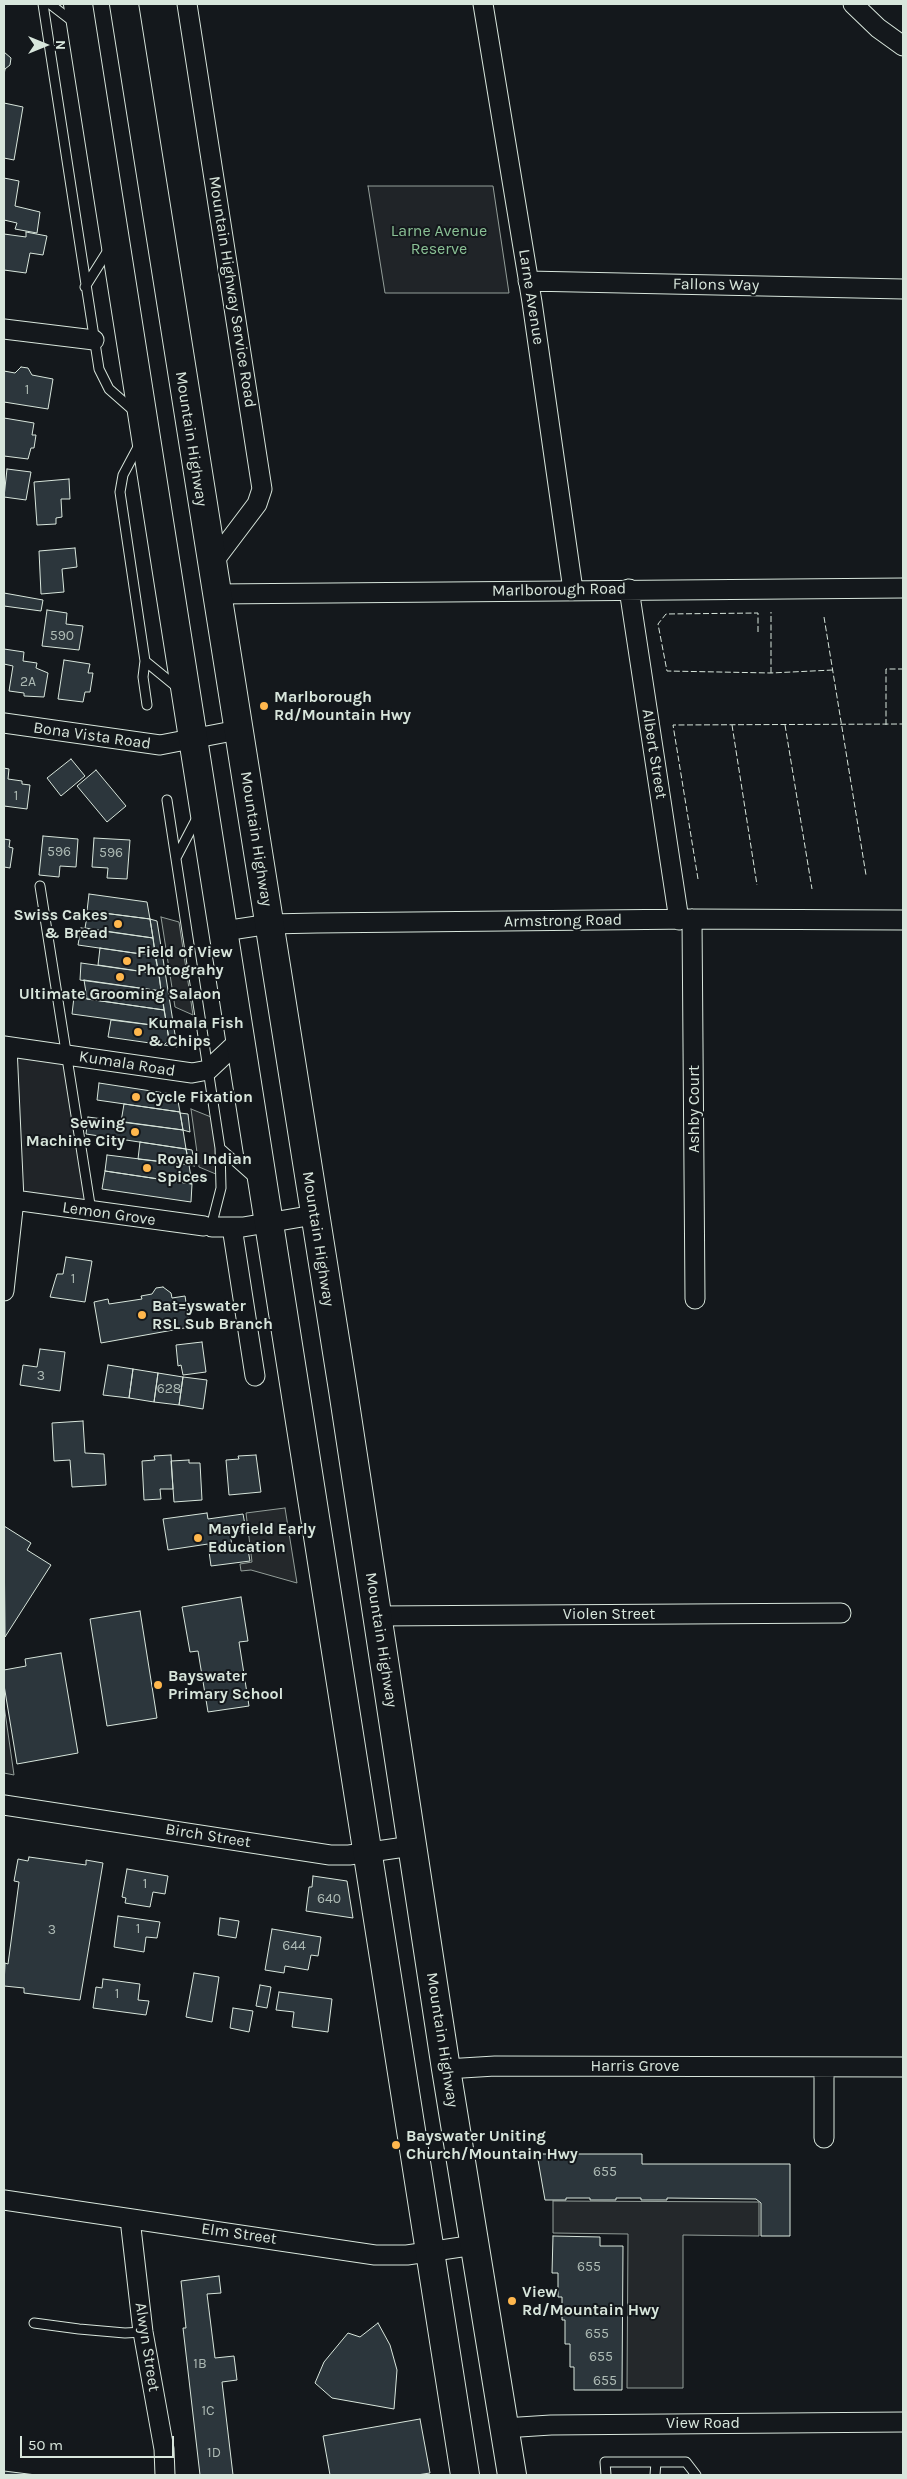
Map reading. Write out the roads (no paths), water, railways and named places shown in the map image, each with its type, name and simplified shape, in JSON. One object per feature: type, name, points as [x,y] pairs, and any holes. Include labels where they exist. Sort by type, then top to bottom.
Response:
[{"type":"main road","name":"Mountain Highway","points":[[124,4],[211,565],[270,924],[446,2070],[504,2428],[514,2473]]},
{"type":"main road","points":[[80,16],[465,2475]]},
{"type":"street","name":"Mountain Highway Service Road","points":[[187,4],[262,489],[257,504],[211,565]]},
{"type":"street","name":"Larne Avenue","points":[[484,4],[560,490],[573,590]]},
{"type":"street","points":[[853,4],[878,28],[903,46]]},
{"type":"street","name":"Fallons Way","points":[[528,281],[903,289]]},
{"type":"street","points":[[4,329],[94,340]]},
{"type":"street","name":"Marlborough Road","points":[[216,594],[903,588]]},
{"type":"street","name":"Albert Street","points":[[629,589],[686,919]]},
{"type":"street","name":"Bona Vista Road","points":[[4,723],[153,745],[192,740],[238,730]]},
{"type":"street","name":"Armstrong Road","points":[[224,931],[270,924],[686,919],[903,920]]},
{"type":"street","name":"Ashby Court","points":[[686,919],[695,1299]]},
{"type":"street","points":[[208,1070],[240,1040]]},
{"type":"street","points":[[4,1291],[14,1200],[5,1046]]},
{"type":"street","name":"Kumala Road","points":[[5,1046],[182,1073],[208,1070]]},
{"type":"street","name":"Lemon Grove","points":[[14,1200],[208,1227],[232,1227],[269,1223],[314,1215]]},
{"type":"street","points":[[232,1227],[255,1376]]},
{"type":"street","name":"Violen Street","points":[[377,1616],[841,1614]]},
{"type":"street","name":"Birch Street","points":[[4,1805],[330,1855],[367,1853],[412,1846]]},
{"type":"street","name":"Harris Grove","points":[[446,2070],[495,2066],[903,2067]]},
{"type":"street","points":[[824,2067],[824,2138]]},
{"type":"street","name":"Elm Street","points":[[4,2200],[375,2255],[398,2256],[474,2245]]},
{"type":"street","name":"Alwyn Street","points":[[130,2219],[143,2332],[164,2449],[165,2475]]},
{"type":"street","name":"View Road","points":[[504,2428],[559,2425],[903,2422]]},
{"type":"lane","points":[[43,4],[85,287],[103,380],[143,425],[123,475],[120,492],[145,662],[143,677],[147,705]]},
{"type":"lane","points":[[50,4],[80,16]]},
{"type":"lane","points":[[85,287],[114,240]]},
{"type":"lane","points":[[145,662],[186,694]]},
{"type":"lane","points":[[167,800],[220,1148],[221,1188],[208,1227]]},
{"type":"lane","points":[[176,858],[203,805]]},
{"type":"lane","points":[[40,886],[91,1211]]},
{"type":"lane","points":[[220,1148],[263,1187]]},
{"type":"lane","points":[[34,2323],[125,2333],[143,2332]]},
{"type":"lane","points":[[606,2475],[606,2462],[686,2462],[696,2475]]},
{"type":"lane","points":[[655,2475],[656,2462]]},
{"type":"place","name":"Marlborough Rd/Mountain Hwy","points":[[264,706]]},
{"type":"place","name":"Swiss Cakes & Bread","points":[[118,924]]},
{"type":"place","name":"Field of View Photograhy","points":[[127,961]]},
{"type":"place","name":"Ultimate Grooming Salaon","points":[[120,977]]},
{"type":"place","name":"Kumala Fish & Chips","points":[[138,1032]]},
{"type":"place","name":"Cycle Fixation","points":[[136,1097]]},
{"type":"place","name":"Sewing Machine City","points":[[135,1132]]},
{"type":"place","name":"Royal Indian Spices","points":[[147,1168]]},
{"type":"place","name":"Bat=yswater RSL Sub Branch","points":[[142,1315]]},
{"type":"place","name":"Mayfield Early Education","points":[[198,1538]]},
{"type":"place","name":"Bayswater Primary School","points":[[158,1685]]},
{"type":"place","name":"Bayswater Uniting Church/Mountain Hwy","points":[[396,2145]]},
{"type":"place","name":"View Rd/Mountain Hwy","points":[[512,2301]]},
{"type":"park label","name":"Larne Avenue Reserve","points":[[439,240]]}]
